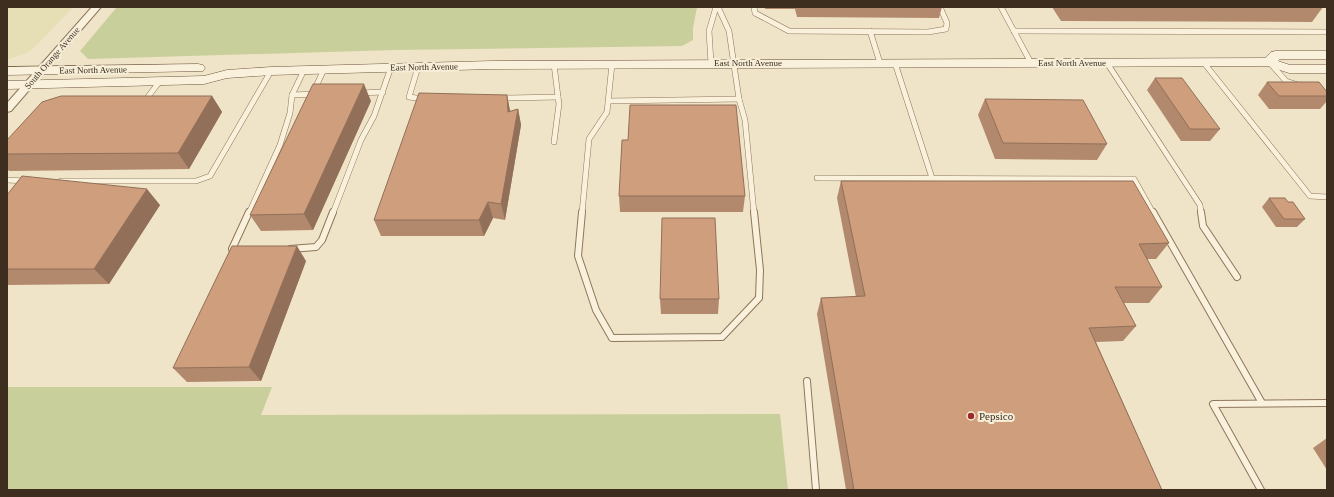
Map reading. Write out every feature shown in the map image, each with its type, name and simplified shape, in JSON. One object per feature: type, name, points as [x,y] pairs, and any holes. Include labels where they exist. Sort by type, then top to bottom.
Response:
[{"type":"street","name":"South Orange Avenue","points":[[7,109],[97,7]]},
{"type":"street","name":"East North Avenue","points":[[1269,62],[1276,55],[1327,55]]},
{"type":"street","name":"East North Avenue","points":[[7,85],[204,80],[227,74],[271,71],[554,64],[1269,62],[1289,69],[1327,69]]},
{"type":"street","name":"East North Avenue","points":[[7,71],[212,68],[227,74]]},
{"type":"lane","points":[[711,63],[709,31],[717,7]]},
{"type":"lane","points":[[612,64],[607,112],[589,139],[578,256],[596,310],[612,338],[722,337],[760,298],[760,270],[745,120],[739,99],[729,31],[717,7]]},
{"type":"lane","points":[[754,7],[755,13],[789,31],[943,30],[946,29],[947,23],[940,7]]},
{"type":"lane","points":[[1001,7],[1031,63]]},
{"type":"lane","points":[[870,31],[880,63]]},
{"type":"lane","points":[[1014,31],[1327,32]]},
{"type":"lane","points":[[1204,62],[1310,196],[1327,197]]},
{"type":"lane","points":[[1269,62],[1286,81],[1304,87]]},
{"type":"lane","points":[[895,63],[932,178]]},
{"type":"lane","points":[[1106,63],[1200,205],[1203,226],[1237,277]]},
{"type":"lane","points":[[554,64],[559,104],[554,142]]},
{"type":"lane","points":[[418,67],[409,97],[434,98]]},
{"type":"lane","points":[[281,250],[316,247],[322,240],[361,140],[374,116],[391,68]]},
{"type":"lane","points":[[312,94],[324,69]]},
{"type":"lane","points":[[239,250],[232,249],[280,145],[290,113],[292,94],[304,70]]},
{"type":"lane","points":[[54,180],[196,181],[210,176],[271,71]]},
{"type":"lane","points":[[140,104],[146,102],[160,81]]},
{"type":"lane","points":[[351,93],[383,92]]},
{"type":"lane","points":[[292,94],[320,94]]},
{"type":"lane","points":[[495,98],[558,97]]},
{"type":"lane","points":[[609,101],[739,99]]},
{"type":"lane","points":[[817,178],[1134,179],[1262,403]]},
{"type":"lane","points":[[7,180],[31,180]]},
{"type":"lane","points":[[807,381],[816,490]]},
{"type":"lane","points":[[1261,490],[1213,404],[1327,403]]},
{"type":"shaded area","points":[[7,7],[73,7],[36,46],[28,52],[7,60]]},
{"type":"green space","points":[[117,7],[697,7],[693,28],[693,40],[682,46],[395,50],[88,59],[80,51]]},
{"type":"green space","points":[[7,387],[272,387],[261,415],[780,414],[788,490],[7,490]]},
{"type":"building","points":[[1155,78],[1182,78],[1220,129],[1190,129]]},
{"type":"building","points":[[1267,82],[1319,82],[1327,92],[1327,96],[1279,96]]},
{"type":"building","points":[[313,84],[364,84],[304,214],[250,215]]},
{"type":"building","points":[[419,93],[507,95],[508,112],[518,109],[501,204],[488,202],[479,220],[374,220]]},
{"type":"building","points":[[61,96],[212,96],[178,153],[7,154],[7,140],[42,102]]},
{"type":"building","points":[[985,99],[1083,100],[1107,144],[1003,143]]},
{"type":"building","points":[[630,105],[736,105],[745,196],[619,196],[622,140],[628,140]]},
{"type":"building","points":[[22,176],[147,189],[94,269],[7,269],[7,195]]},
{"type":"building","name":"Pepsico","points":[[841,181],[1133,181],[1169,243],[1139,244],[1162,287],[1115,287],[1136,326],[1089,328],[1162,490],[854,490],[821,298],[865,296]]},
{"type":"building","points":[[1269,198],[1285,198],[1288,202],[1293,202],[1305,219],[1284,219]]},
{"type":"building","points":[[662,218],[715,218],[719,299],[660,299]]},
{"type":"building","points":[[232,246],[297,246],[249,367],[173,368]]},
{"type":"place","name":"Pepsico","points":[[971,416]]}]
